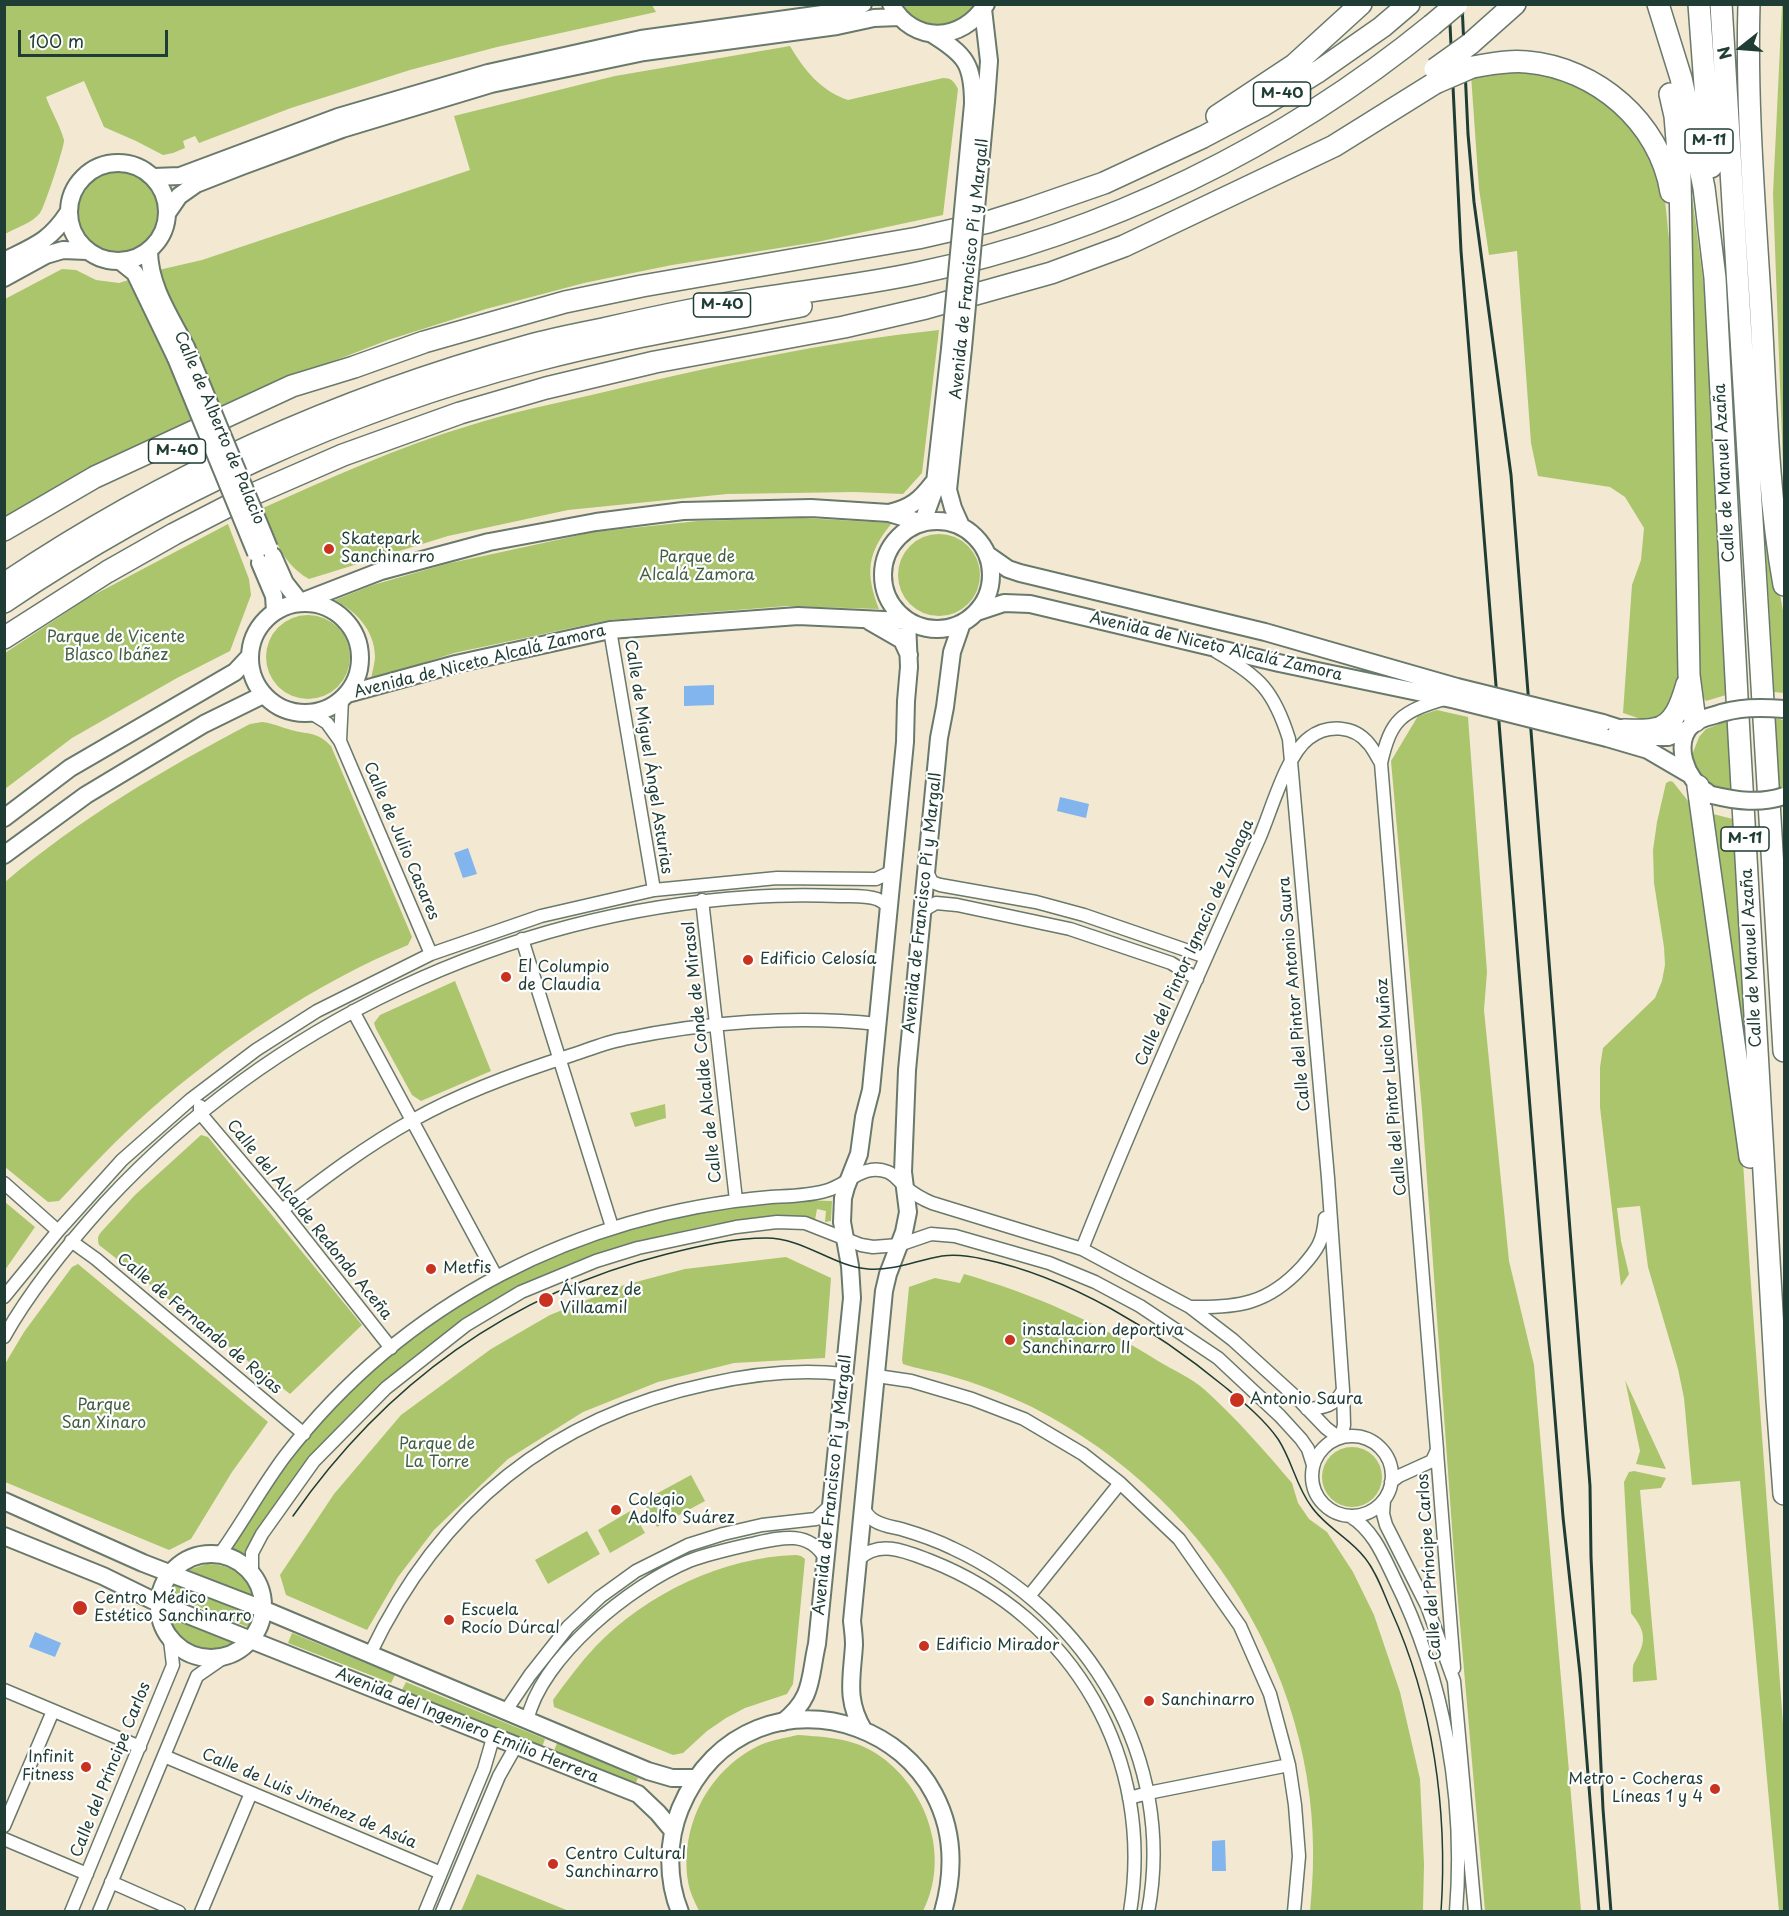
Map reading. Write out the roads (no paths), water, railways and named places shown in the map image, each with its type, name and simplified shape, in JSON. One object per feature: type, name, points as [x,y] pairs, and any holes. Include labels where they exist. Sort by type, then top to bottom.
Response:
[{"type":"highway","points":[[1144,165],[1294,65],[1360,4]]},
{"type":"highway","name":"M-40","points":[[4,545],[44,518],[233,422],[332,379],[354,367],[424,342],[566,302],[642,286],[918,238],[988,222],[1104,183],[1203,137],[1262,106],[1382,27],[1409,4]]},
{"type":"highway","name":"M-40","points":[[4,584],[47,555],[246,447],[363,399],[529,345],[747,300],[830,290],[918,273],[992,256],[1050,238],[1125,208],[1248,150],[1330,102],[1397,54],[1458,4]]},
{"type":"highway","points":[[4,638],[107,572],[223,509],[343,455],[460,413],[546,388],[655,362],[844,327],[926,308],[1051,273],[1124,246],[1263,179],[1435,76],[1515,4]]},
{"type":"highway","points":[[1643,4],[1664,69],[1675,116],[1680,177],[1689,675],[1699,722]]},
{"type":"highway","points":[[1658,4],[1671,39],[1688,108],[1704,189],[1715,278]]},
{"type":"highway","name":"M-11","points":[[1699,4],[1717,248],[1715,278]]},
{"type":"highway","name":"M-11","points":[[1721,4],[1728,99]]},
{"type":"highway","points":[[1728,99],[1743,4]]},
{"type":"highway","points":[[1749,4],[1748,90],[1767,425],[1773,512],[1785,585]]},
{"type":"highway","points":[[1435,76],[1507,61],[1528,62],[1552,66],[1594,84],[1615,97],[1633,114],[1660,152],[1669,177],[1680,249]]},
{"type":"highway","name":"Calle de Manuel Azaña","points":[[1728,99],[1785,1051]]},
{"type":"highway","points":[[4,602],[99,543],[255,460],[415,397],[533,361],[638,336],[825,302],[992,265],[1065,241],[1134,214],[1194,185],[1248,150]]},
{"type":"highway","name":"Calle de Manuel Azaña","points":[[1715,278],[1777,1400],[1785,1494]]},
{"type":"highway","points":[[4,530],[95,477],[155,448],[292,386],[354,367]]},
{"type":"highway","points":[[1611,730],[1657,729],[1672,718],[1680,707],[1689,675]]},
{"type":"highway","points":[[1699,785],[1748,1141],[1777,1400]]},
{"type":"street","points":[[153,177],[180,176],[338,117],[488,73],[641,39],[830,13],[863,4]]},
{"type":"street","points":[[932,34],[962,29],[974,20],[984,7]]},
{"type":"street","name":"Avenida de Francisco Pi y Margall","points":[[961,526],[952,508],[948,490],[956,349],[980,102],[988,61],[984,7]]},
{"type":"street","points":[[168,212],[179,196],[196,184],[342,129],[491,84],[644,52],[837,26],[895,11]]},
{"type":"street","name":"Avenida de Francisco Pi y Margall","points":[[895,11],[909,25],[932,34],[956,49],[969,66],[973,87],[980,102]]},
{"type":"street","points":[[4,278],[46,255],[63,250],[87,251],[109,261],[120,261],[136,258],[149,250],[159,239],[168,212],[161,187],[142,168],[128,163],[113,162],[98,165],[86,173],[76,185],[70,198],[68,213],[77,240],[87,251]]},
{"type":"street","points":[[4,261],[43,241],[57,231],[68,213]]},
{"type":"street","name":"Calle de Alberto de Palacio","points":[[149,250],[152,281],[265,555],[275,611]]},
{"type":"street","name":"Calle de Alberto de Palacio","points":[[120,261],[135,273],[181,352]]},
{"type":"street","name":"Avenida de Francisco Pi y Margall","points":[[921,521],[931,503],[956,349]]},
{"type":"street","points":[[890,513],[917,502],[935,479]]},
{"type":"street","points":[[300,602],[315,603],[341,616],[354,633],[360,654],[355,682],[344,697],[328,709],[311,713],[293,712],[277,706],[263,695],[255,684],[249,657],[256,630],[264,619],[287,605],[391,568],[489,542],[596,522],[683,511],[811,508],[890,513],[921,521],[940,520],[961,526],[977,538],[988,555],[991,567],[989,591],[977,612],[962,623],[937,629],[925,628],[906,621],[895,610],[885,591],[882,579],[887,551],[895,539],[921,521]]},
{"type":"street","name":"Calle de Alberto de Palacio","points":[[265,555],[300,602]]},
{"type":"street","name":"Avenida de Niceto Alcalá Zamora","points":[[988,555],[1008,569],[1020,573],[1265,632],[1453,695]]},
{"type":"street","name":"Avenida de Niceto Alcalá Zamora","points":[[977,612],[1004,603],[1030,604],[1305,669],[1453,695]]},
{"type":"street","name":"Avenida de Niceto Alcalá Zamora","points":[[344,697],[456,664],[610,630],[798,615],[906,621]]},
{"type":"street","name":"Avenida de Niceto Alcalá Zamora","points":[[865,619],[902,640],[909,655]]},
{"type":"street","name":"Avenida de Francisco Pi y Margall","points":[[783,1722],[803,1702],[808,1692],[817,1644],[852,1290],[842,1222],[843,1204],[849,1179],[861,1148],[864,1117],[871,1090],[905,742],[909,655],[906,621]]},
{"type":"street","name":"Avenida de Francisco Pi y Margall","points":[[864,1731],[853,1711],[850,1693],[854,1643],[852,1621],[886,1282],[908,1212],[903,1157],[907,1070],[939,733],[945,707],[952,652],[962,623]]},
{"type":"street","name":"Calle de Miguel Ángel Asturias","points":[[610,630],[654,890]]},
{"type":"street","name":"Calle del Pintor Antonio Saura","points":[[1202,644],[1239,665],[1266,689],[1282,718],[1288,739],[1328,1178],[1343,1390],[1344,1425],[1340,1438]]},
{"type":"street","points":[[4,818],[70,768],[235,672],[249,657]]},
{"type":"street","points":[[4,855],[86,795],[204,724],[263,695]]},
{"type":"street","points":[[1453,695],[1647,737],[1668,737],[1732,709],[1761,707],[1785,709]]},
{"type":"street","name":"Calle del Pintor Lucio Muñoz","points":[[1437,1450],[1381,763],[1387,739],[1395,724],[1407,712],[1453,695]]},
{"type":"street","name":"Calle de Julio Casares","points":[[340,741],[344,697]]},
{"type":"street","name":"Calle de Julio Casares","points":[[311,713],[327,723],[340,741],[431,954]]},
{"type":"street","points":[[1699,722],[1685,735],[1682,750],[1699,785]]},
{"type":"street","name":"Calle del Pintor Ignacio de Zuloaga","points":[[1082,1249],[1206,957],[1267,822],[1290,761],[1308,739],[1325,729],[1339,727],[1354,732],[1368,742],[1381,763]]},
{"type":"street","points":[[1611,730],[1648,750],[1699,785],[1734,800],[1769,802],[1785,796]]},
{"type":"street","points":[[1267,822],[1280,808],[1295,808]]},
{"type":"street","points":[[926,870],[932,882],[940,885],[1036,902],[1084,915],[1206,957]]},
{"type":"street","points":[[4,1297],[58,1231],[122,1160],[190,1100],[256,1050],[317,1011],[431,954],[542,916],[654,890],[777,878],[876,879],[893,871]]},
{"type":"street","points":[[4,1337],[71,1241],[136,1170],[200,1113],[280,1054],[352,1011],[411,981],[522,939],[597,919],[702,900],[784,895],[855,896],[878,899],[890,908]]},
{"type":"street","name":"Calle de Alcalde Conde de Mirasol","points":[[702,900],[736,1200]]},
{"type":"street","points":[[922,911],[936,903],[957,905],[1070,929],[1171,963],[1197,979]]},
{"type":"street","points":[[522,939],[612,1227]]},
{"type":"street","points":[[411,981],[431,954]]},
{"type":"street","points":[[352,1011],[496,1276]]},
{"type":"street","points":[[282,1210],[343,1163],[413,1120],[511,1075],[623,1039],[716,1025],[844,1020],[878,1024]]},
{"type":"street","points":[[200,1113],[199,1102],[237,1072],[256,1050]]},
{"type":"street","name":"Calle del Alcalde Redondo Aceña","points":[[200,1113],[282,1210],[391,1348]]},
{"type":"street","points":[[220,1554],[267,1482],[304,1434],[354,1381],[391,1348],[456,1299],[496,1276],[561,1246],[612,1227],[657,1214],[736,1200],[829,1191],[867,1171],[880,1170],[892,1174],[905,1186],[932,1203],[1082,1249],[1190,1307],[1233,1340],[1326,1428],[1340,1438]]},
{"type":"street","name":"Calle del Pintor Antonio Saura","points":[[1190,1307],[1237,1306],[1267,1296],[1290,1280],[1323,1238],[1328,1178]]},
{"type":"street","points":[[4,1184],[58,1231]]},
{"type":"street","points":[[252,1574],[252,1553],[262,1534],[314,1461],[386,1388],[466,1325],[521,1293],[597,1261],[638,1248],[736,1227],[791,1222],[805,1223],[866,1246],[899,1245],[931,1234],[955,1236],[1048,1263],[1095,1282],[1148,1311],[1218,1358],[1280,1416],[1308,1449],[1313,1465],[1312,1481],[1317,1496],[1327,1508],[1342,1515],[1358,1516],[1372,1510],[1384,1500],[1391,1482],[1388,1459],[1378,1446],[1357,1436],[1332,1441],[1320,1451],[1313,1465]]},
{"type":"street","name":"Calle de Fernando de Rojas","points":[[71,1241],[96,1259],[304,1434]]},
{"type":"street","points":[[370,1654],[387,1617],[414,1574],[464,1514],[504,1478],[567,1435],[616,1411],[688,1388],[776,1374],[807,1372],[844,1374]]},
{"type":"street","points":[[877,1376],[911,1381],[962,1396],[1024,1419],[1083,1454],[1120,1483],[1179,1539],[1240,1626],[1270,1694],[1288,1765],[1295,1805],[1299,1856],[1294,1911]]},
{"type":"street","points":[[1307,1409],[1330,1406],[1343,1390]]},
{"type":"street","points":[[1391,1482],[1432,1461],[1437,1450]]},
{"type":"street","name":"Calle del Príncipe Carlos","points":[[1437,1450],[1454,1681],[1475,1911]]},
{"type":"street","points":[[1030,1595],[1120,1483]]},
{"type":"street","name":"Calle del Príncipe Carlos","points":[[1384,1500],[1383,1514],[1386,1525],[1427,1606],[1454,1681]]},
{"type":"street","name":"Avenida del Ingeniero Emilio Herrera","points":[[4,1501],[170,1574],[265,1610],[648,1772],[672,1778],[696,1778]]},
{"type":"street","points":[[506,1712],[530,1675],[568,1627],[600,1597],[636,1571],[688,1545],[723,1533],[762,1525],[816,1519],[831,1505]]},
{"type":"street","points":[[864,1508],[874,1521],[950,1546],[988,1567],[1030,1595],[1073,1638],[1106,1683],[1130,1734],[1148,1792],[1153,1862],[1148,1911]]},
{"type":"street","name":"Calle del Príncipe Carlos","points":[[1350,1516],[1360,1523],[1382,1553],[1421,1637],[1434,1682],[1447,1737],[1456,1799],[1459,1849],[1456,1911]]},
{"type":"street","name":"Avenida del Ingeniero Emilio Herrera","points":[[4,1536],[103,1576],[158,1603],[638,1794],[673,1831]]},
{"type":"street","points":[[527,1721],[531,1704],[542,1684],[573,1644],[600,1619],[644,1585],[689,1561],[769,1540],[803,1539],[815,1546],[825,1558]]},
{"type":"street","points":[[859,1559],[877,1548],[905,1552],[957,1573],[997,1595],[1014,1609],[1052,1644],[1083,1682],[1098,1706],[1120,1756],[1129,1798],[1136,1864],[1130,1911]]},
{"type":"street","points":[[99,1911],[197,1676],[223,1658],[236,1653],[258,1630],[265,1610],[259,1586],[252,1574],[232,1558],[220,1554],[201,1554],[184,1561],[170,1574],[162,1587],[158,1603],[161,1623],[170,1640],[185,1652],[204,1659],[223,1658]]},
{"type":"street","name":"Calle del Príncipe Carlos","points":[[71,1911],[173,1665],[170,1640]]},
{"type":"street","points":[[4,1690],[140,1747]]},
{"type":"street","points":[[4,1827],[53,1711]]},
{"type":"street","points":[[680,1911],[672,1883],[670,1860],[673,1831],[685,1796],[696,1778],[732,1743],[762,1728],[783,1722],[814,1719],[864,1731],[889,1744],[912,1762],[934,1793],[943,1812],[951,1852],[951,1872],[943,1911]]},
{"type":"street","points":[[425,1911],[484,1769],[493,1738]]},
{"type":"street","points":[[442,1911],[499,1776],[516,1746]]},
{"type":"street","name":"Calle de Luis Jiménez de Asúa","points":[[164,1756],[441,1873]]},
{"type":"street","points":[[1129,1798],[1148,1792],[1288,1765]]},
{"type":"street","points":[[201,1911],[251,1793]]},
{"type":"street","points":[[4,1839],[87,1874]]},
{"type":"street","points":[[111,1882],[179,1911]]},
{"type":"water","points":[[714,685],[714,705],[684,706],[684,686]]},
{"type":"water","points":[[1060,797],[1089,804],[1086,818],[1057,811]]},
{"type":"water","points":[[468,848],[477,874],[463,878],[454,853]]},
{"type":"water","points":[[35,1632],[61,1643],[55,1657],[29,1647]]},
{"type":"water","points":[[1225,1840],[1226,1871],[1212,1871],[1212,1841]]},
{"type":"tram line","points":[[293,1516],[329,1468],[368,1425],[410,1385],[456,1350],[504,1319],[555,1293],[610,1271],[704,1245],[741,1239],[766,1238],[793,1242],[842,1263],[868,1269],[887,1268],[952,1255],[978,1258],[1016,1267],[1080,1293],[1111,1309],[1171,1346],[1232,1393],[1260,1418],[1278,1439],[1301,1490],[1317,1513],[1352,1544],[1369,1564],[1380,1583],[1405,1645],[1418,1682],[1427,1720],[1439,1796],[1442,1835],[1441,1912]]},
{"type":"railway","points":[[1449,4],[1461,251],[1563,1517],[1580,1674],[1599,1912]]},
{"type":"railway","points":[[1462,4],[1468,134],[1474,202],[1511,475],[1590,1486],[1591,1557],[1603,1809],[1611,1912]]},
{"type":"place","name":"Skatepark Sanchinarro","points":[[329,549]]},
{"type":"place","name":"Edificio Celosía","points":[[748,960]]},
{"type":"place","name":"El Columpio de Claudia","points":[[506,977]]},
{"type":"place","name":"Metfis","points":[[431,1269]]},
{"type":"place","name":"Álvarez de Villaamil","points":[[546,1300]]},
{"type":"place","name":"instalacion deportiva Sanchinarro II","points":[[1010,1340]]},
{"type":"place","name":"Antonio Saura","points":[[1237,1400]]},
{"type":"place","name":"Colegio Adolfo Suárez","points":[[616,1510]]},
{"type":"place","name":"Centro Médico Estético Sanchinarro","points":[[80,1608]]},
{"type":"place","name":"Escuela Rocío Dúrcal","points":[[449,1620]]},
{"type":"place","name":"Edificio Mirador","points":[[924,1646]]},
{"type":"place","name":"Sanchinarro","points":[[1149,1701]]},
{"type":"place","name":"Infinit Fitness","points":[[86,1767]]},
{"type":"place","name":"Metro - Cocheras Líneas 1 y 4","points":[[1715,1789]]},
{"type":"place","name":"Centro Cultural Sanchinarro","points":[[553,1864]]},
{"type":"park label","name":"Parque de Alcalá Zamora","points":[[697,567]]},
{"type":"park label","name":"Parque de Vicente Blasco Ibáñez","points":[[116,647]]},
{"type":"park label","name":"Parque San Xinaro","points":[[104,1415]]},
{"type":"park label","name":"Parque de La Torre","points":[[437,1454]]}]
